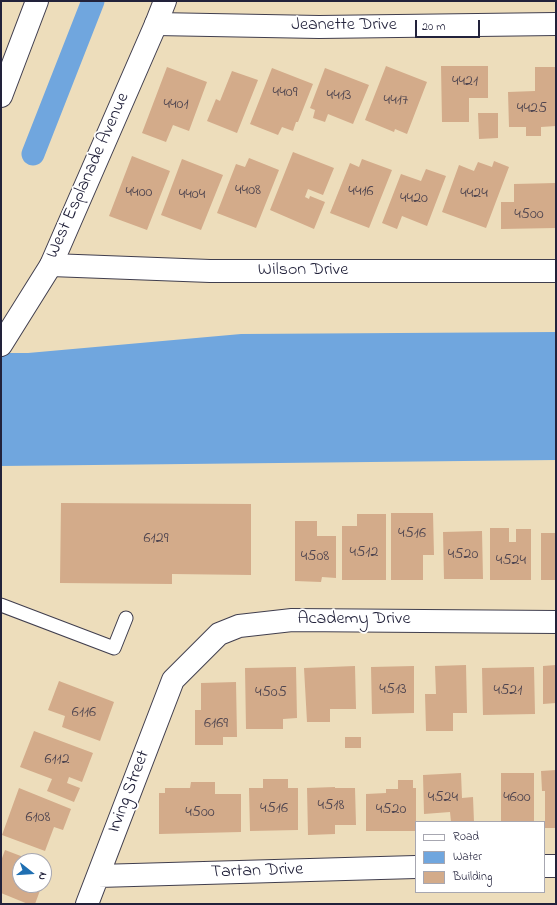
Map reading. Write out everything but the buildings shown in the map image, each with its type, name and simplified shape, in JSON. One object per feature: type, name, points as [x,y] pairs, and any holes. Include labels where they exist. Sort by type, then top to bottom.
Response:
[{"type":"street","points":[[1,96],[37,1]]},
{"type":"street","name":"West Esplanade Avenue","points":[[3,342],[51,265],[165,1]]},
{"type":"street","name":"Jeanette Drive","points":[[156,24],[319,26],[556,24]]},
{"type":"street","name":"Wilson Drive","points":[[51,265],[210,272],[556,271]]},
{"type":"street","name":"Academy Drive","points":[[173,680],[218,634],[239,626],[292,620],[556,622]]},
{"type":"street","name":"Irving Street","points":[[87,904],[173,680]]},
{"type":"street","points":[[545,866],[556,866]]},
{"type":"street","name":"Tartan Drive","points":[[98,876],[415,867]]},
{"type":"lane","points":[[1,605],[114,648],[126,618]]},
{"type":"water","points":[[556,332],[556,460],[1,466],[1,353],[28,353],[241,334]]},
{"type":"waterway","points":[[33,154],[93,1]]}]
